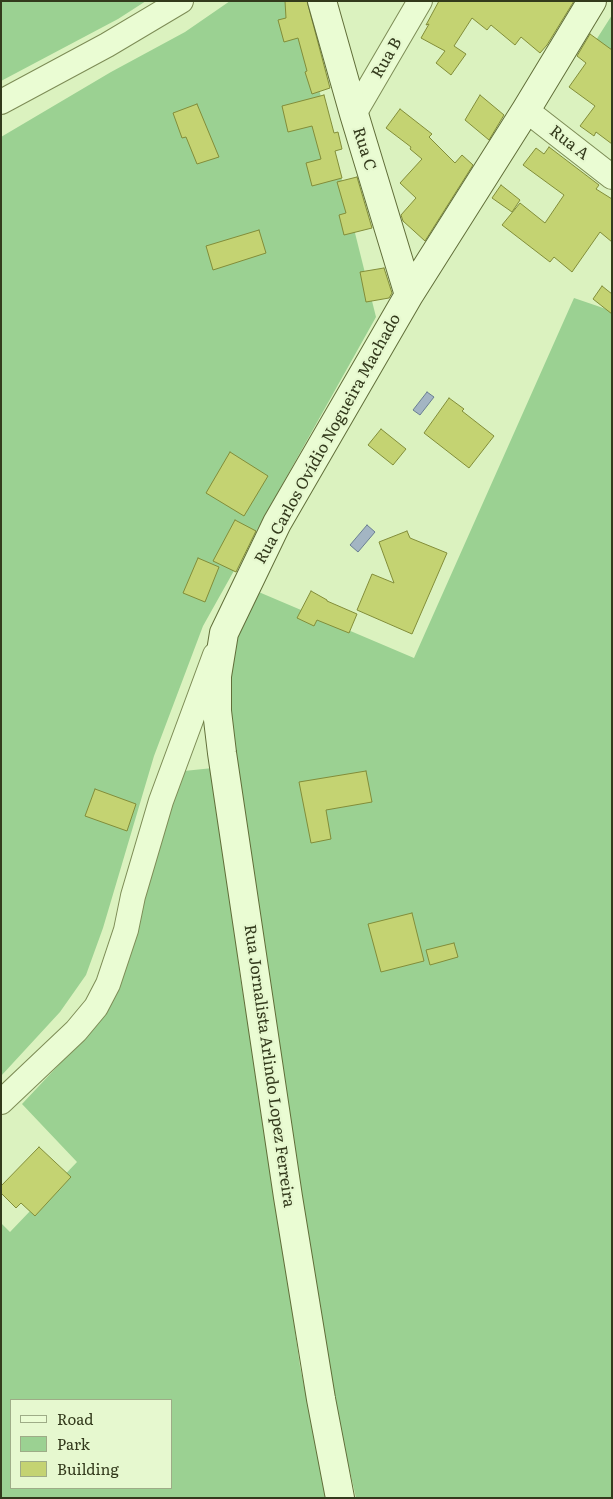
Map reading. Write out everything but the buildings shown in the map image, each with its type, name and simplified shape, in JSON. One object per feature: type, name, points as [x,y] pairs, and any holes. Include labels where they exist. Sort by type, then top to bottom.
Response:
[{"type":"street","points":[[1,102],[107,45],[181,1]]},
{"type":"street","name":"Rua C","points":[[322,1],[409,295]]},
{"type":"street","name":"Rua B","points":[[354,114],[420,1]]},
{"type":"street","name":"Rua Carlos Ovídio Nogueira Machado","points":[[1,1102],[76,1031],[96,1007],[108,984],[126,930],[133,896],[161,801],[206,677],[224,633],[277,523],[409,295],[526,110],[592,1]]},
{"type":"street","name":"Rua A","points":[[526,110],[612,176]]},
{"type":"street","name":"Rua Jornalista Arlindo Lopez Ferreira","points":[[224,633],[218,676],[217,712],[222,753],[288,1197],[321,1399],[340,1498]]},
{"type":"green space","points":[[1,1],[146,1],[118,19],[1,81]]},
{"type":"green space","points":[[230,1],[297,1],[376,317],[203,626],[154,756],[103,928],[86,975],[60,1012],[1,1076],[1,137],[111,72],[185,32]]},
{"type":"green space","points":[[612,15],[612,65],[591,48]]},
{"type":"green space","points":[[574,298],[612,311],[612,1498],[356,1498],[333,1397],[279,1073],[226,687],[235,632],[254,590],[414,658]]},
{"type":"green space","points":[[213,768],[240,975],[275,1191],[300,1366],[327,1498],[1,1498],[1,1223],[10,1232],[77,1162],[22,1104],[84,1038],[112,1001],[130,957],[145,891],[165,821],[184,771]]},
{"type":"water","points":[[427,392],[434,397],[420,415],[413,410]]},
{"type":"water","points":[[367,525],[375,532],[358,552],[350,545]]}]
